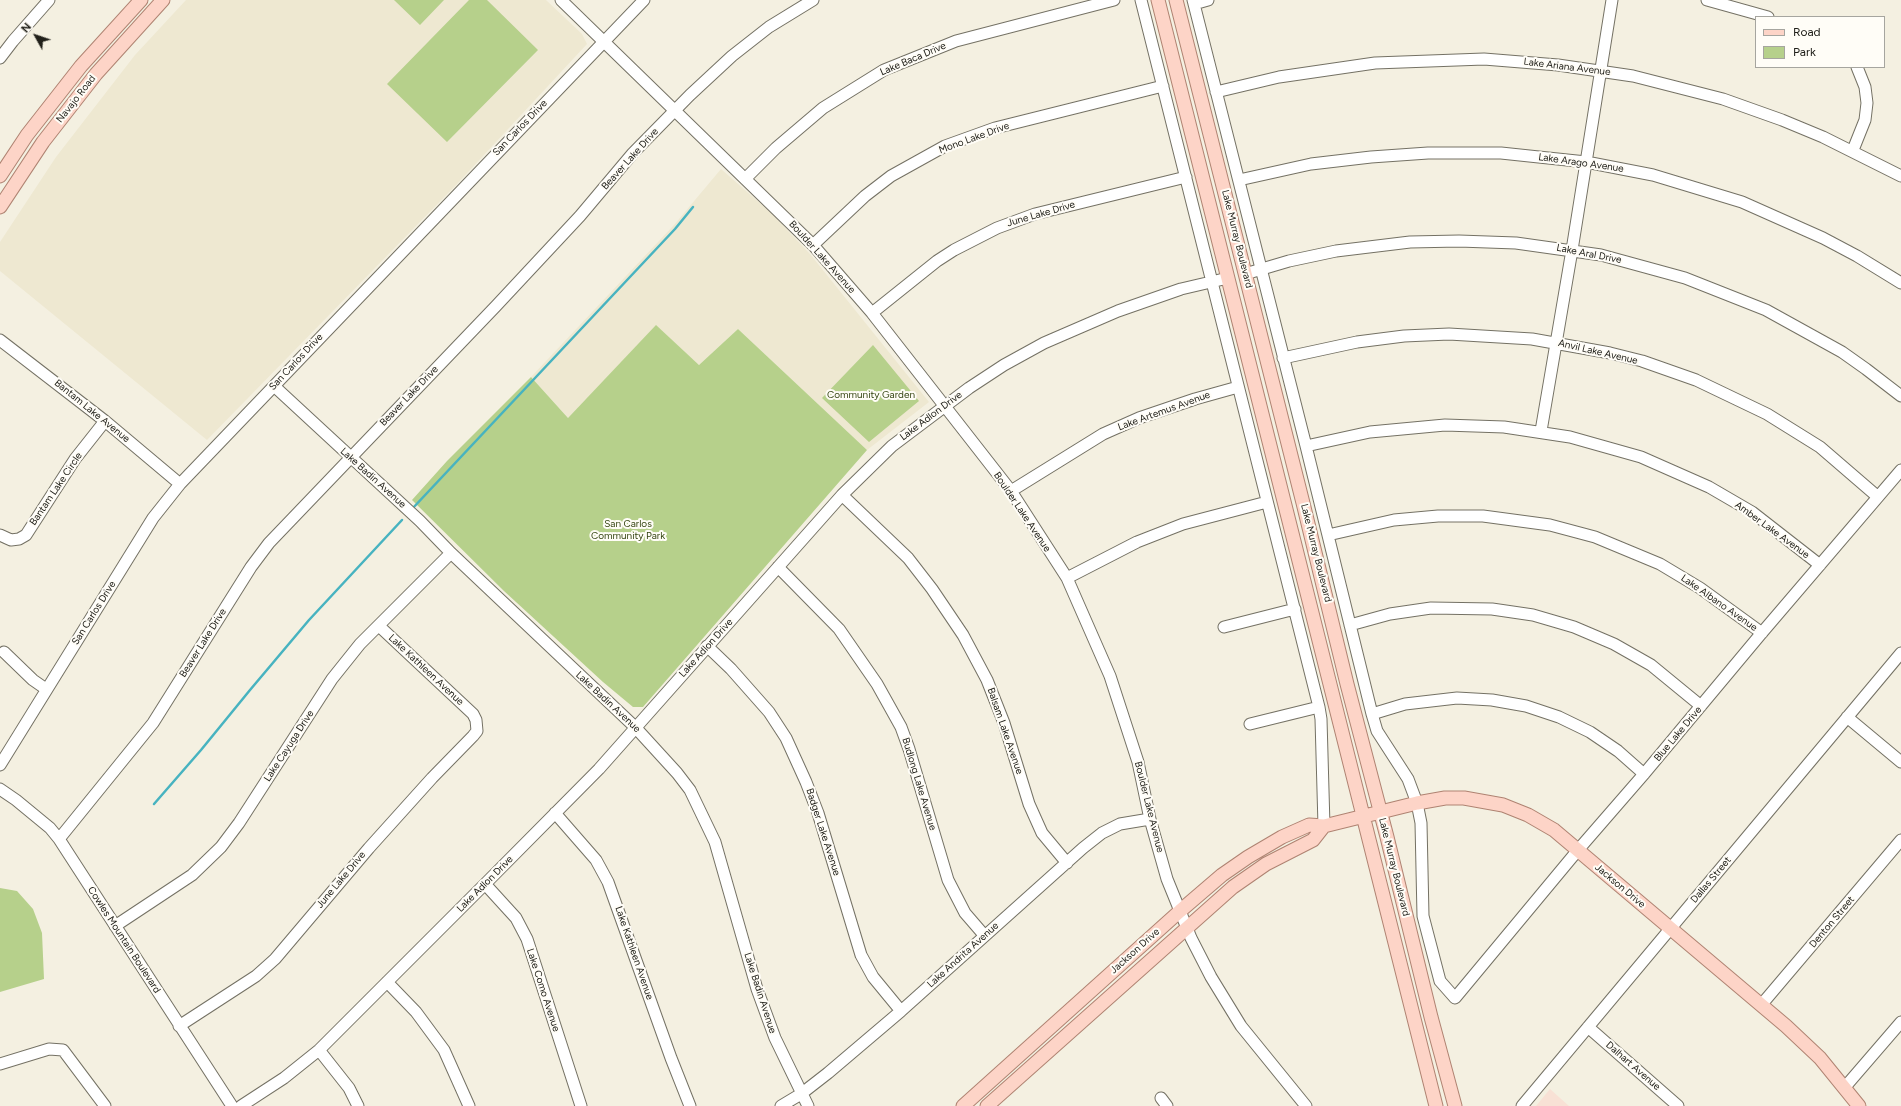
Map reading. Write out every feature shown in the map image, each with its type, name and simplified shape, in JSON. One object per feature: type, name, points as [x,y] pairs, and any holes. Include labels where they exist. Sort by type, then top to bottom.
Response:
[{"type":"main road","name":"Navajo Road","points":[[0,176],[27,136],[80,66],[141,0]]},
{"type":"main road","name":"Navajo Road","points":[[0,207],[43,142],[96,74],[164,0]]},
{"type":"main road","name":"Lake Murray Boulevard","points":[[1158,0],[1436,1106]]},
{"type":"main road","name":"Lake Murray Boulevard","points":[[1176,0],[1431,1017],[1455,1106]]},
{"type":"main road","points":[[1222,253],[1245,274]]},
{"type":"main road","points":[[1228,278],[1252,300]]},
{"type":"main road","name":"Jackson Drive","points":[[963,1106],[1222,874],[1282,837],[1309,825],[1324,826],[1417,802],[1445,798],[1484,800],[1503,805],[1540,821],[1554,830],[1670,929],[1762,1004],[1803,1042],[1846,1088],[1859,1106]]},
{"type":"main road","name":"Jackson Drive","points":[[987,1106],[1187,927],[1255,870],[1283,854],[1313,840],[1324,826]]},
{"type":"street","points":[[0,58],[49,0]]},
{"type":"street","name":"Boulder Lake Avenue","points":[[562,0],[674,111],[813,245],[872,313],[1011,492],[1067,578],[1092,632],[1121,706],[1138,762],[1150,819],[1167,879],[1191,938],[1211,977],[1241,1026],[1306,1106]]},
{"type":"street","name":"San Carlos Drive","points":[[0,765],[153,518],[180,484],[644,0]]},
{"type":"street","name":"Beaver Lake Drive","points":[[59,839],[153,723],[251,567],[269,543],[577,219],[633,152],[674,111],[732,56],[769,26],[813,0]]},
{"type":"street","name":"Lake Baca Drive","points":[[744,179],[781,144],[823,108],[884,70],[933,49],[974,36],[1114,0]]},
{"type":"street","points":[[1141,0],[1319,707],[1321,719],[1324,826]]},
{"type":"street","points":[[1194,2],[1208,0]]},
{"type":"street","points":[[1542,431],[1612,0]]},
{"type":"street","points":[[1707,0],[1764,16]]},
{"type":"street","name":"Lake Murray Boulevard","points":[[1194,2],[1372,714],[1377,731],[1408,779],[1417,802],[1421,823],[1423,916],[1440,981],[1455,998]]},
{"type":"street","name":"Lake Ariana Avenue","points":[[1216,92],[1311,71],[1407,61],[1484,59],[1536,63],[1600,71],[1666,84],[1723,99],[1793,124],[1853,150],[1901,176]]},
{"type":"street","points":[[1853,150],[1865,120],[1867,103],[1866,87],[1857,68]]},
{"type":"street","name":"Mono Lake Drive","points":[[813,245],[865,196],[891,176],[945,146],[995,128],[1163,86]]},
{"type":"street","name":"Lake Arago Avenue","points":[[1239,180],[1311,164],[1420,153],[1491,152],[1586,162],[1659,177],[1742,202],[1823,238],[1857,256],[1901,283]]},
{"type":"street","name":"June Lake Drive","points":[[872,313],[937,261],[954,250],[997,228],[1035,214],[1186,177]]},
{"type":"street","name":"Lake Aral Drive","points":[[1245,274],[1336,251],[1410,242],[1487,241],[1572,250],[1619,259],[1657,269],[1739,298],[1792,323],[1836,349],[1866,369],[1901,396]]},
{"type":"street","name":"Lake Adlon Drive","points":[[241,1106],[284,1078],[318,1050],[485,884],[598,769],[842,495],[892,446],[943,406],[1004,365],[1068,331],[1139,303],[1212,281],[1228,278]]},
{"type":"street","name":"Anvil Lake Avenue","points":[[1283,358],[1357,342],[1421,335],[1496,335],[1556,342],[1588,348],[1642,362],[1696,380],[1747,403],[1820,447],[1878,497]]},
{"type":"street","name":"Bantam Lake Avenue","points":[[1,340],[105,421],[180,484]]},
{"type":"street","name":"Lake Badin Avenue","points":[[274,386],[350,458],[420,521],[451,553],[635,727],[677,773],[690,790],[715,842],[757,989],[775,1038],[808,1106]]},
{"type":"street","name":"Lake Artemus Avenue","points":[[1011,492],[1103,434],[1139,418],[1195,399],[1238,387]]},
{"type":"street","name":"Bantam Lake Circle","points":[[0,535],[11,540],[19,540],[26,535],[75,459],[105,421]]},
{"type":"street","name":"Amber Lake Avenue","points":[[1306,446],[1364,433],[1420,426],[1470,425],[1542,431],[1570,436],[1618,449],[1687,476],[1752,512],[1820,565]]},
{"type":"street","name":"Blue Lake Drive","points":[[1455,998],[1578,850],[1901,470]]},
{"type":"street","name":"Balsam Lake Avenue","points":[[842,495],[908,558],[932,589],[963,635],[987,680],[1004,723],[1029,804],[1042,833],[1067,863]]},
{"type":"street","points":[[1067,578],[1137,542],[1183,524],[1267,502]]},
{"type":"street","name":"Lake Albano Avenue","points":[[1328,535],[1386,522],[1438,516],[1506,518],[1550,525],[1595,537],[1660,564],[1700,588],[1762,633]]},
{"type":"street","name":"Lake Cayuga Drive","points":[[115,926],[192,875],[221,848],[239,823],[332,679],[360,644],[451,553]]},
{"type":"street","name":"Budlong Lake Avenue","points":[[778,566],[838,629],[877,684],[910,749],[948,880],[965,913],[984,935]]},
{"type":"street","points":[[1350,625],[1390,614],[1431,608],[1479,608],[1533,615],[1574,627],[1620,647],[1668,678],[1701,706]]},
{"type":"street","points":[[1224,626],[1295,609]]},
{"type":"street","name":"Lake Kathleen Avenue","points":[[379,626],[473,714]]},
{"type":"street","name":"Badger Lake Avenue","points":[[707,646],[731,669],[769,712],[786,738],[818,813],[861,955],[873,977],[901,1011]]},
{"type":"street","points":[[4,652],[33,680],[46,689]]},
{"type":"street","name":"Dallas Street","points":[[1522,1106],[1901,653]]},
{"type":"street","points":[[1372,714],[1405,704],[1440,699],[1492,700],[1526,706],[1559,717],[1590,732],[1618,751],[1644,774]]},
{"type":"street","points":[[1250,724],[1319,707]]},
{"type":"street","name":"June Lake Drive","points":[[179,1026],[256,976],[275,959],[369,848],[432,778],[473,736],[477,731],[476,720],[473,714]]},
{"type":"street","points":[[1848,717],[1901,762]]},
{"type":"street","name":"Cowles Mountain Boulevard","points":[[0,789],[50,828],[59,839],[232,1106]]},
{"type":"street","name":"Lake Kathleen Avenue","points":[[555,813],[596,860],[608,882],[670,1058],[690,1106]]},
{"type":"street","name":"Lake Andrita Avenue","points":[[781,1106],[801,1094],[901,1011],[1082,848],[1110,828],[1130,821],[1150,819]]},
{"type":"street","name":"Denton Street","points":[[1762,1004],[1901,840]]},
{"type":"street","name":"Lake Como Avenue","points":[[485,884],[516,918],[527,939],[581,1106]]},
{"type":"street","points":[[387,982],[416,1012],[444,1050],[468,1106]]},
{"type":"street","points":[[1846,1088],[1901,1022]]},
{"type":"street","name":"Dalhart Avenue","points":[[1588,1027],[1678,1106]]},
{"type":"street","points":[[0,1064],[49,1049],[63,1050],[105,1106]]},
{"type":"street","points":[[318,1050],[348,1088],[358,1106]]},
{"type":"shaded area","points":[[186,0],[546,0],[582,34],[587,44],[457,184],[207,440],[0,271],[0,242],[56,157],[135,55]]},
{"type":"shaded area","points":[[721,169],[770,212],[810,254],[929,402],[867,450],[738,329],[699,365],[656,326],[568,418],[531,377],[674,225]]},
{"type":"shaded area","points":[[1550,1089],[1569,1106],[1536,1106]]},
{"type":"green space","points":[[394,0],[444,0],[420,25]]},
{"type":"green space","points":[[469,0],[487,0],[538,50],[447,142],[387,84]]},
{"type":"green space","name":"San Carlos Community Park","points":[[656,325],[699,365],[738,329],[867,450],[643,707],[633,707],[603,682],[504,591],[412,500],[447,461],[531,377],[568,418]]},
{"type":"green space","name":"Community Garden","points":[[873,345],[919,401],[869,442],[822,398]]},
{"type":"green space","points":[[0,888],[17,891],[33,909],[42,933],[44,979],[0,992]]},
{"type":"waterway","points":[[412,509],[675,229],[693,207]]},
{"type":"waterway","points":[[154,804],[309,620],[402,520]]}]
